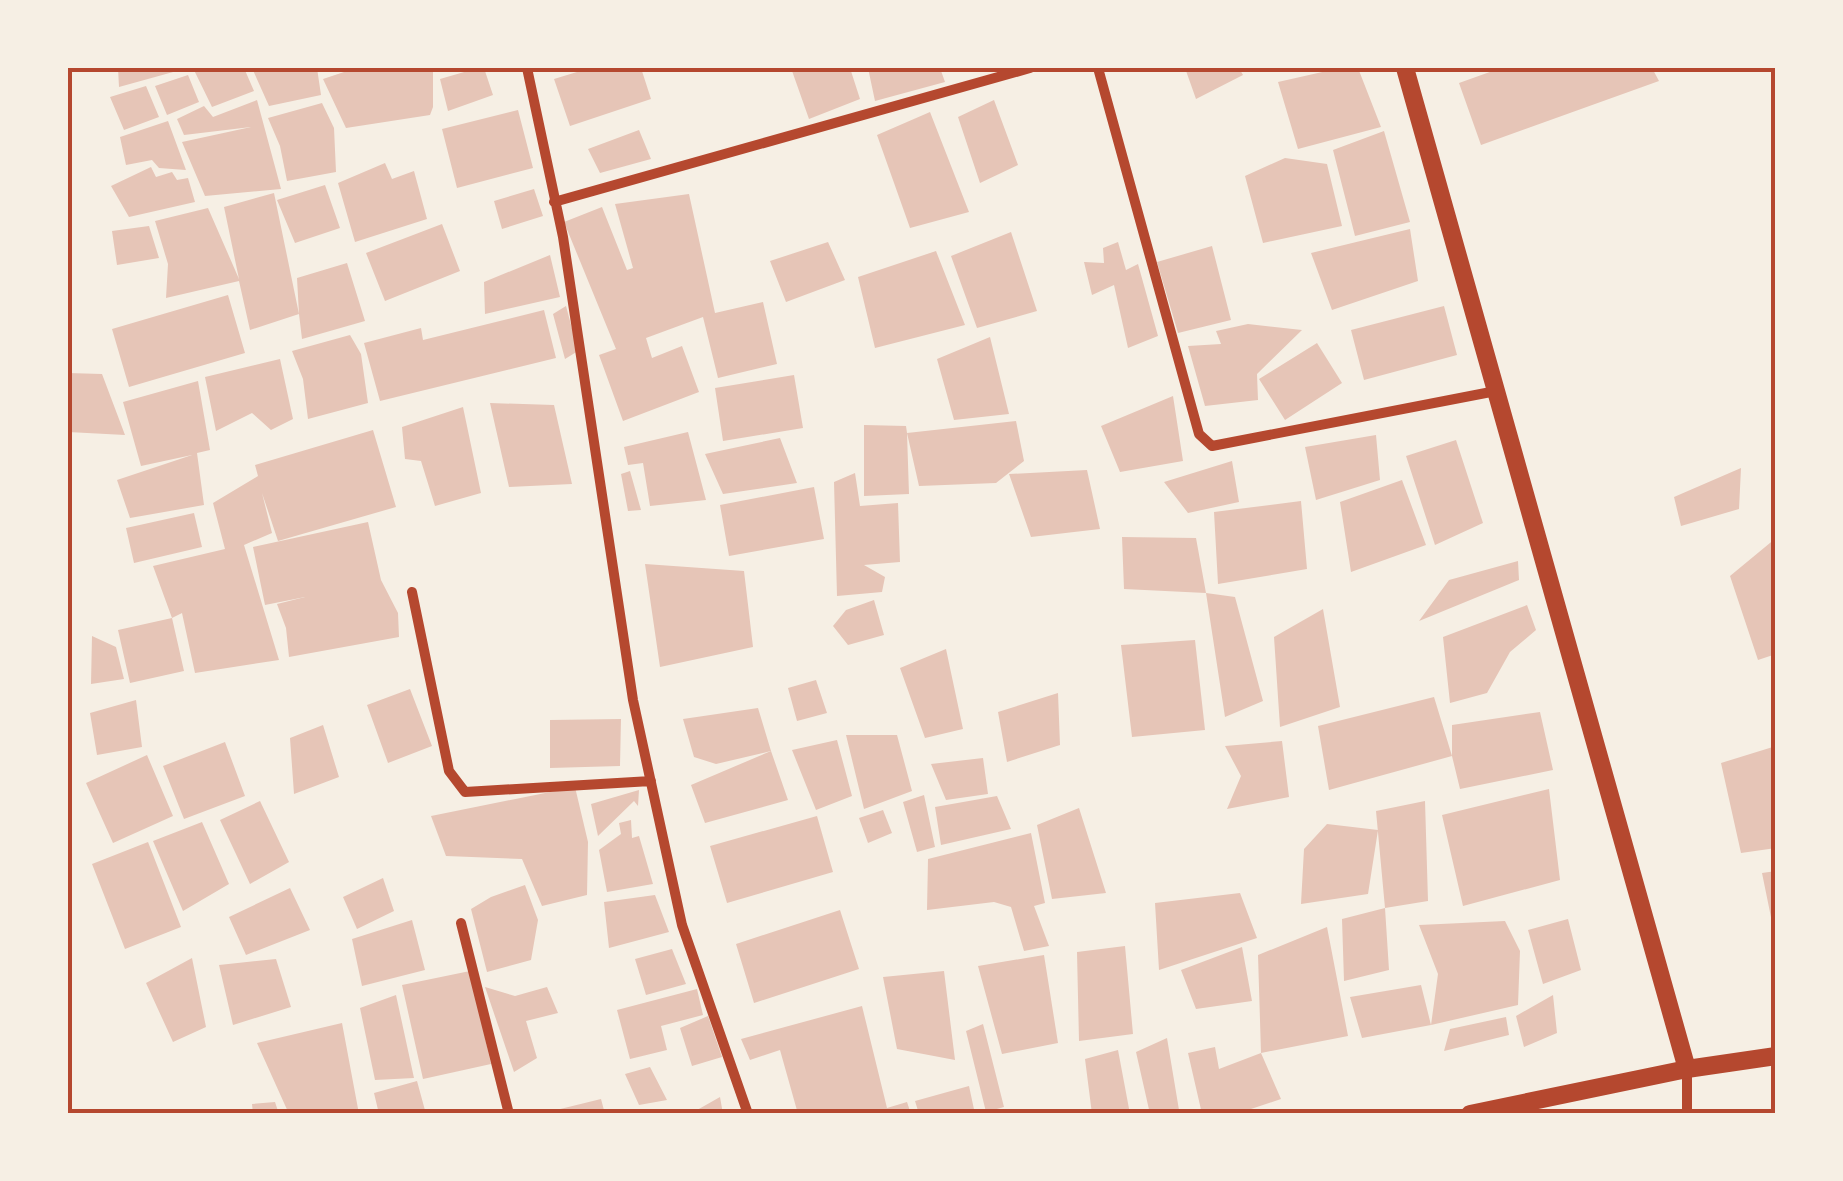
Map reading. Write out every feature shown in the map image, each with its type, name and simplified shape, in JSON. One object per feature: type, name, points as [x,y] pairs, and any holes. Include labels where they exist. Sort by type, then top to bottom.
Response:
[{"type":"street","points":[[527,68],[563,237],[633,700],[682,924],[748,1114]]},
{"type":"street","points":[[554,202],[1030,68]]},
{"type":"street","points":[[1098,68],[1199,434],[1212,446],[1496,391]]},
{"type":"street","points":[[1405,68],[1687,1068],[1687,1114]]},
{"type":"street","points":[[412,592],[449,771],[466,792],[651,781]]},
{"type":"street","points":[[461,923],[509,1114]]},
{"type":"street","points":[[1470,1114],[1687,1068],[1776,1056]]},
{"type":"building","points":[[118,68],[183,68],[184,69],[119,87]]},
{"type":"building","points":[[193,68],[244,68],[254,91],[212,107]]},
{"type":"building","points":[[252,68],[317,68],[321,95],[269,106]]},
{"type":"building","points":[[356,68],[433,68],[430,115],[346,128],[323,79]]},
{"type":"building","points":[[484,68],[493,95],[448,111],[440,79]]},
{"type":"building","points":[[590,68],[641,68],[651,99],[570,126],[554,79]]},
{"type":"building","points":[[791,68],[850,68],[860,99],[809,119]]},
{"type":"building","points":[[868,68],[940,68],[945,82],[875,101]]},
{"type":"building","points":[[1185,68],[1239,68],[1243,75],[1196,99]]},
{"type":"building","points":[[1340,68],[1358,68],[1381,127],[1298,149],[1278,82]]},
{"type":"building","points":[[1501,68],[1652,68],[1659,81],[1481,145],[1459,83]]},
{"type":"building","points":[[188,75],[199,102],[167,115],[155,86]]},
{"type":"building","points":[[146,86],[159,117],[124,130],[110,97]]},
{"type":"building","points":[[257,100],[281,189],[205,196],[182,142],[251,127],[184,135],[177,119],[204,106],[213,117]]},
{"type":"building","points":[[994,100],[1018,165],[980,183],[958,117]]},
{"type":"building","points":[[322,103],[334,128],[336,172],[287,181],[280,146],[268,118]]},
{"type":"building","points":[[518,110],[533,168],[457,188],[442,129]]},
{"type":"building","points":[[930,112],[969,212],[910,228],[877,135]]},
{"type":"building","points":[[168,121],[186,170],[159,168],[152,160],[126,165],[120,137]]},
{"type":"building","points":[[639,130],[651,159],[600,173],[588,149]]},
{"type":"building","points":[[1384,131],[1410,222],[1355,236],[1333,150]]},
{"type":"building","points":[[1285,158],[1327,164],[1342,226],[1263,243],[1245,176]]},
{"type":"building","points":[[385,163],[392,179],[414,171],[427,219],[355,242],[338,183]]},
{"type":"building","points":[[151,167],[156,177],[172,172],[177,180],[188,178],[195,202],[129,217],[111,186]]},
{"type":"building","points":[[325,185],[340,228],[295,243],[277,200]]},
{"type":"building","points":[[534,189],[543,216],[502,229],[494,201]]},
{"type":"building","points":[[274,193],[299,314],[250,330],[239,281],[166,298],[168,264],[155,221],[208,208],[239,279],[224,207]]},
{"type":"building","points":[[689,194],[715,313],[763,302],[777,364],[718,378],[703,317],[646,338],[652,358],[682,346],[699,392],[623,421],[599,355],[616,349],[564,222],[602,207],[627,270],[633,268],[615,204]]},
{"type":"building","points":[[442,224],[460,271],[385,301],[366,253]]},
{"type":"building","points":[[149,226],[159,258],[117,265],[112,231]]},
{"type":"building","points":[[1410,229],[1418,281],[1332,310],[1311,253]]},
{"type":"building","points":[[1011,232],[1037,311],[977,328],[951,256]]},
{"type":"building","points":[[828,242],[845,280],[786,302],[770,261]]},
{"type":"building","points":[[1118,242],[1126,270],[1138,264],[1158,336],[1128,348],[1114,285],[1092,295],[1084,262],[1104,263],[1103,248]]},
{"type":"building","points":[[1212,246],[1231,320],[1178,333],[1157,262]]},
{"type":"building","points":[[936,251],[965,325],[875,348],[858,277]]},
{"type":"building","points":[[550,255],[560,297],[485,314],[484,282]]},
{"type":"building","points":[[347,263],[365,321],[302,339],[297,278]]},
{"type":"building","points":[[228,295],[245,353],[129,387],[112,329]]},
{"type":"building","points":[[566,306],[578,351],[565,359],[553,314]]},
{"type":"building","points":[[1444,306],[1457,355],[1364,380],[1351,330]]},
{"type":"building","points":[[544,310],[556,358],[380,401],[364,343],[421,328],[423,340]]},
{"type":"building","points":[[1248,324],[1302,330],[1257,374],[1258,400],[1205,406],[1188,346],[1221,344],[1216,331]]},
{"type":"building","points":[[350,335],[361,354],[368,403],[308,419],[303,379],[292,351]]},
{"type":"building","points":[[990,337],[1009,414],[954,420],[937,359]]},
{"type":"building","points":[[1317,343],[1342,383],[1285,420],[1259,379]]},
{"type":"building","points":[[280,359],[293,419],[271,430],[252,413],[216,431],[205,377]]},
{"type":"building","points":[[68,373],[102,374],[125,435],[68,432]]},
{"type":"building","points":[[794,375],[803,428],[723,441],[715,388]]},
{"type":"building","points":[[198,381],[210,450],[197,453],[204,505],[130,518],[117,480],[192,455],[141,466],[123,402]]},
{"type":"building","points":[[1173,396],[1183,461],[1120,472],[1101,426]]},
{"type":"building","points":[[490,403],[554,405],[572,484],[509,487]]},
{"type":"building","points":[[463,407],[481,493],[435,506],[421,461],[405,459],[402,427]]},
{"type":"building","points":[[1016,421],[1024,461],[996,483],[919,486],[907,433]]},
{"type":"building","points":[[864,425],[906,426],[909,494],[864,496]]},
{"type":"building","points":[[373,430],[396,507],[278,541],[262,493],[272,533],[244,545],[279,660],[195,673],[182,613],[172,618],[153,566],[225,549],[213,503],[258,476],[255,465]]},
{"type":"building","points":[[688,432],[706,500],[650,506],[643,463],[628,465],[624,447]]},
{"type":"building","points":[[1376,435],[1380,480],[1316,500],[1305,447]]},
{"type":"building","points":[[780,438],[797,483],[723,494],[705,454]]},
{"type":"building","points":[[1456,440],[1483,523],[1435,545],[1406,456]]},
{"type":"building","points":[[1232,461],[1239,502],[1188,513],[1164,482]]},
{"type":"building","points":[[1741,468],[1739,509],[1681,526],[1674,497]]},
{"type":"building","points":[[1087,470],[1100,529],[1031,537],[1009,474]]},
{"type":"building","points":[[630,471],[641,510],[628,511],[621,474]]},
{"type":"building","points":[[855,473],[860,506],[898,503],[900,562],[864,565],[885,577],[882,592],[837,596],[834,482]]},
{"type":"building","points":[[1402,480],[1426,545],[1351,572],[1340,502]]},
{"type":"building","points":[[814,487],[824,539],[729,556],[720,505]]},
{"type":"building","points":[[1301,501],[1307,569],[1218,584],[1214,512]]},
{"type":"building","points":[[194,513],[202,547],[134,563],[126,528]]},
{"type":"building","points":[[368,522],[381,580],[398,613],[399,637],[289,657],[286,628],[277,604],[305,597],[265,605],[253,547]]},
{"type":"building","points":[[1122,537],[1196,538],[1206,593],[1124,589]]},
{"type":"building","points":[[1776,538],[1776,654],[1758,660],[1730,576]]},
{"type":"building","points":[[1518,561],[1519,580],[1419,621],[1449,580]]},
{"type":"building","points":[[645,564],[744,571],[753,647],[660,667]]},
{"type":"building","points":[[1206,593],[1235,597],[1263,701],[1225,717]]},
{"type":"building","points":[[874,600],[884,635],[848,645],[833,626],[846,610]]},
{"type":"building","points":[[1527,605],[1536,630],[1510,652],[1487,693],[1450,703],[1443,637]]},
{"type":"building","points":[[1323,609],[1340,707],[1280,727],[1274,637]]},
{"type":"building","points":[[172,618],[184,671],[130,683],[118,630]]},
{"type":"building","points":[[92,636],[116,647],[124,679],[91,684]]},
{"type":"building","points":[[1195,640],[1205,730],[1132,737],[1121,645]]},
{"type":"building","points":[[946,649],[963,729],[925,738],[900,668]]},
{"type":"building","points":[[816,680],[827,713],[797,721],[788,688]]},
{"type":"building","points":[[410,689],[432,746],[388,763],[367,705]]},
{"type":"building","points":[[1058,693],[1060,745],[1007,762],[998,712]]},
{"type":"building","points":[[1434,697],[1452,756],[1329,790],[1318,726]]},
{"type":"building","points":[[136,700],[142,747],[97,755],[90,713]]},
{"type":"building","points":[[758,708],[771,751],[716,764],[694,757],[683,719]]},
{"type":"building","points":[[1540,712],[1553,770],[1460,789],[1452,756],[1452,725]]},
{"type":"building","points":[[621,719],[620,766],[550,768],[550,720]]},
{"type":"building","points":[[323,725],[339,777],[294,794],[290,738]]},
{"type":"building","points":[[846,735],[897,735],[912,791],[864,809]]},
{"type":"building","points":[[837,740],[852,796],[816,810],[792,750]]},
{"type":"building","points":[[1282,741],[1289,797],[1227,809],[1241,776],[1225,746]]},
{"type":"building","points":[[225,742],[245,796],[184,819],[163,766]]},
{"type":"building","points":[[1776,746],[1776,848],[1741,853],[1721,763]]},
{"type":"building","points":[[771,751],[788,800],[705,823],[691,785]]},
{"type":"building","points":[[147,755],[173,816],[113,843],[86,783]]},
{"type":"building","points":[[983,758],[988,794],[946,800],[931,764]]},
{"type":"building","points":[[575,787],[588,842],[587,895],[542,906],[522,859],[446,856],[431,816]]},
{"type":"building","points":[[1549,789],[1560,880],[1463,906],[1442,815]]},
{"type":"building","points":[[639,790],[638,806],[634,801],[598,836],[591,804]]},
{"type":"building","points":[[924,795],[935,847],[917,852],[903,802]]},
{"type":"building","points":[[997,796],[1011,829],[941,845],[935,807]]},
{"type":"building","points":[[260,801],[289,862],[250,884],[220,820]]},
{"type":"building","points":[[1425,801],[1428,901],[1385,908],[1376,811]]},
{"type":"building","points":[[1079,808],[1106,893],[1052,899],[1037,825]]},
{"type":"building","points":[[883,810],[892,833],[868,843],[859,818]]},
{"type":"building","points":[[817,816],[833,872],[727,903],[710,846]]},
{"type":"building","points":[[631,820],[632,838],[639,836],[653,884],[607,892],[599,850],[621,834],[619,823]]},
{"type":"building","points":[[202,822],[229,884],[183,911],[153,841]]},
{"type":"building","points":[[1327,824],[1378,830],[1368,894],[1301,904],[1304,849]]},
{"type":"building","points":[[1031,833],[1045,903],[1034,906],[1049,946],[1024,951],[1011,907],[994,902],[927,910],[928,859]]},
{"type":"building","points":[[148,842],[181,927],[125,949],[92,864]]},
{"type":"building","points":[[1776,871],[1776,932],[1774,932],[1762,873]]},
{"type":"building","points":[[383,878],[394,911],[357,929],[343,897]]},
{"type":"building","points":[[525,885],[538,920],[531,960],[487,972],[471,909]]},
{"type":"building","points":[[290,888],[310,930],[246,955],[229,917]]},
{"type":"building","points":[[1240,893],[1257,938],[1159,970],[1155,903]]},
{"type":"building","points":[[655,895],[669,932],[609,948],[604,902]]},
{"type":"building","points":[[1385,908],[1389,970],[1344,981],[1342,919]]},
{"type":"building","points":[[840,910],[859,969],[754,1003],[736,944]]},
{"type":"building","points":[[1568,919],[1581,970],[1543,984],[1528,930]]},
{"type":"building","points":[[412,920],[425,970],[362,986],[352,939]]},
{"type":"building","points":[[1505,921],[1520,951],[1518,1005],[1431,1025],[1438,974],[1419,925]]},
{"type":"building","points":[[1327,927],[1348,1036],[1261,1053],[1258,955]]},
{"type":"building","points":[[1125,946],[1133,1034],[1079,1041],[1077,952]]},
{"type":"building","points":[[1242,947],[1252,1001],[1196,1009],[1181,970]]},
{"type":"building","points":[[672,949],[686,984],[646,995],[635,959]]},
{"type":"building","points":[[1044,955],[1058,1043],[1002,1054],[978,966]]},
{"type":"building","points":[[192,958],[206,1027],[173,1042],[146,983]]},
{"type":"building","points":[[276,959],[291,1007],[233,1025],[219,965]]},
{"type":"building","points":[[470,971],[491,1064],[423,1079],[402,985]]},
{"type":"building","points":[[944,971],[955,1060],[897,1049],[883,977]]},
{"type":"building","points":[[1421,985],[1431,1025],[1362,1038],[1350,997]]},
{"type":"building","points":[[485,987],[515,996],[547,987],[558,1013],[526,1021],[537,1058],[514,1072]]},
{"type":"building","points":[[697,989],[703,1015],[661,1026],[667,1050],[630,1059],[617,1010]]},
{"type":"building","points":[[396,995],[414,1078],[375,1080],[360,1008]]},
{"type":"building","points":[[1553,995],[1557,1033],[1524,1047],[1516,1016]]},
{"type":"building","points":[[862,1006],[887,1108],[907,1102],[911,1114],[798,1114],[780,1050],[750,1060],[741,1039]]},
{"type":"building","points":[[708,1016],[722,1057],[692,1066],[680,1028]]},
{"type":"building","points":[[1506,1017],[1509,1035],[1444,1051],[1450,1029]]},
{"type":"building","points":[[342,1023],[359,1114],[289,1114],[257,1043]]},
{"type":"building","points":[[983,1024],[1004,1107],[986,1112],[966,1031]]},
{"type":"building","points":[[1167,1038],[1179,1110],[1150,1114],[1136,1052]]},
{"type":"building","points":[[1215,1047],[1219,1069],[1261,1053],[1281,1099],[1236,1114],[1202,1114],[1188,1053]]},
{"type":"building","points":[[1118,1050],[1130,1114],[1092,1114],[1085,1059]]},
{"type":"building","points":[[650,1067],[667,1100],[639,1105],[625,1074]]},
{"type":"building","points":[[417,1081],[426,1114],[379,1114],[374,1093]]},
{"type":"building","points":[[969,1086],[975,1114],[919,1114],[915,1101]]},
{"type":"building","points":[[720,1097],[723,1114],[690,1114]]},
{"type":"building","points":[[601,1099],[605,1114],[548,1112]]},
{"type":"building","points":[[275,1102],[279,1114],[253,1114],[252,1104]]}]
